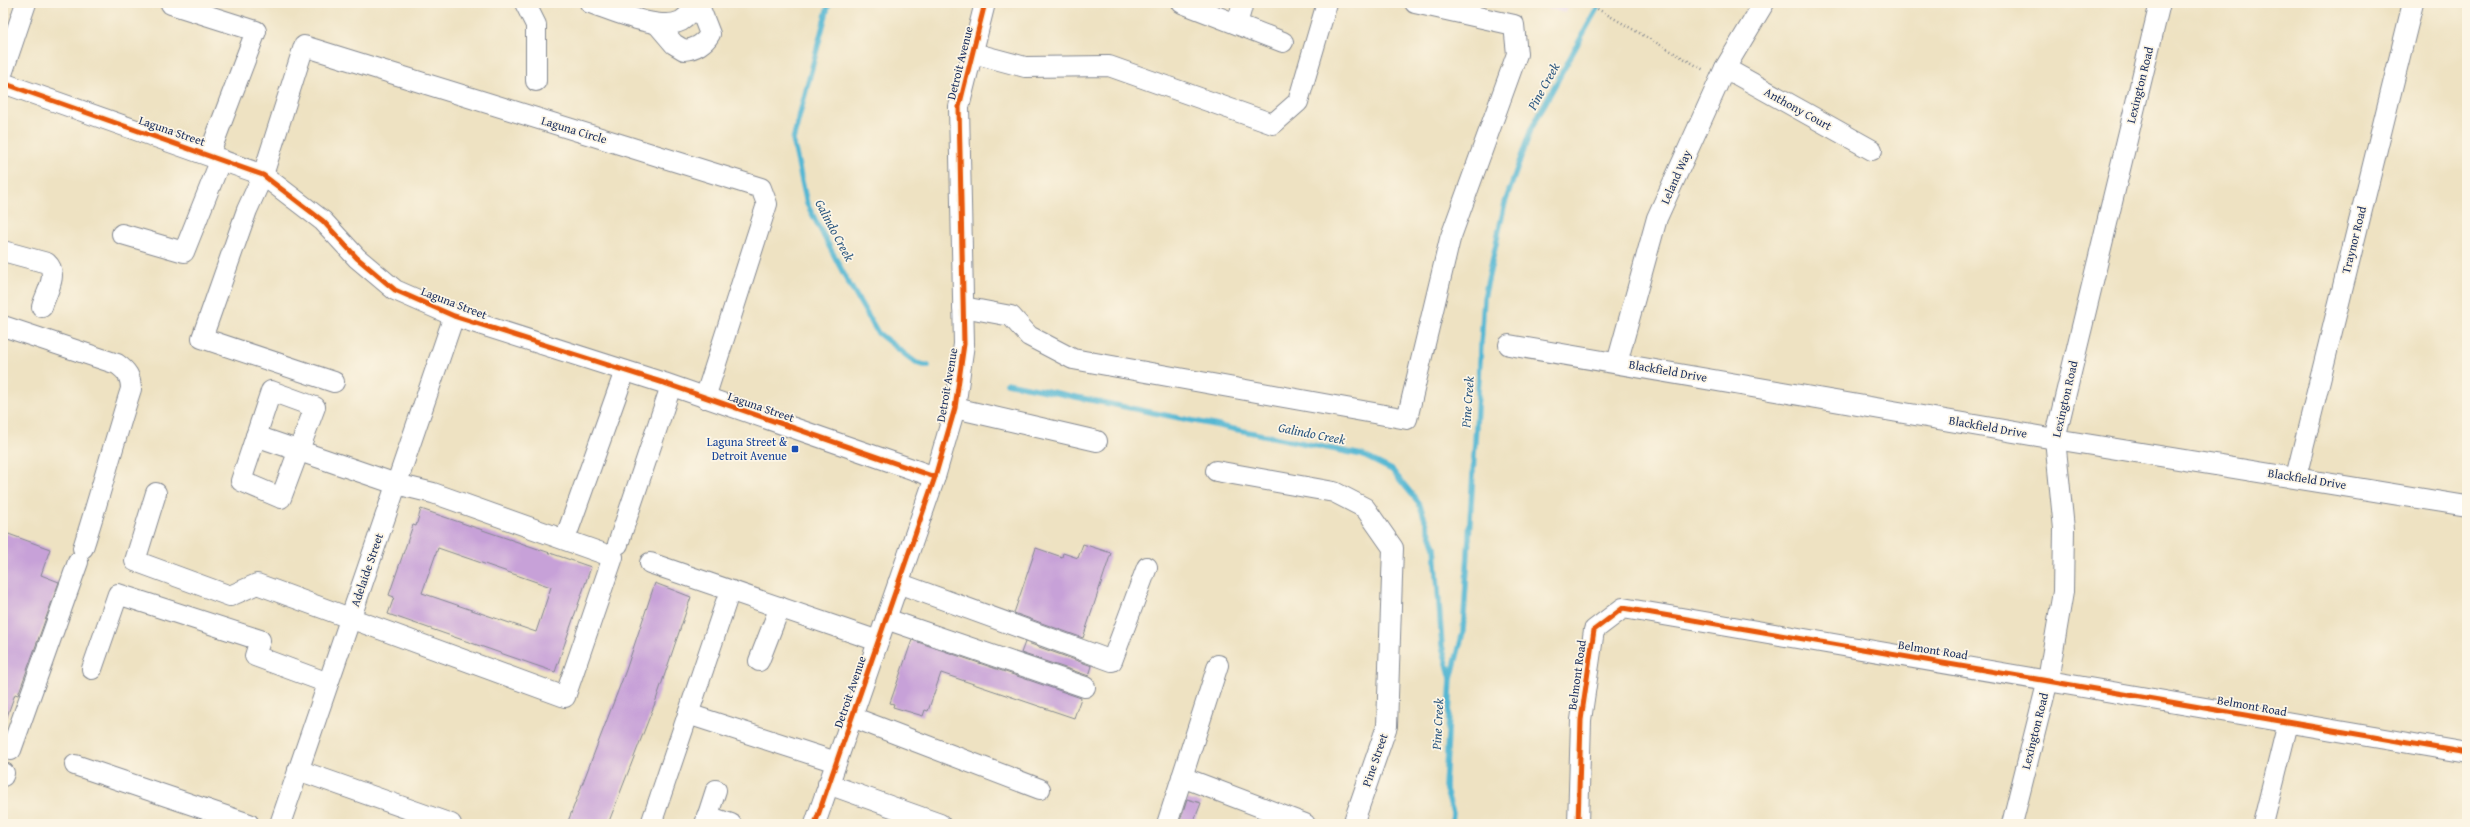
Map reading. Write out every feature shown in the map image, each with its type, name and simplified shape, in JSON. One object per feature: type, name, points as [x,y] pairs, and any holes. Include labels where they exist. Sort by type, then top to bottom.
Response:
[{"type":"street","points":[[3,71],[26,3]]},
{"type":"street","points":[[525,3],[536,25],[536,81]]},
{"type":"street","points":[[590,3],[657,24],[680,21],[689,15],[698,3]]},
{"type":"street","points":[[657,24],[674,44],[684,50],[691,50],[707,40],[710,34],[698,3]]},
{"type":"street","name":"Detroit Avenue","points":[[815,824],[935,477],[955,408],[964,344],[959,107],[985,3]]},
{"type":"street","points":[[1237,24],[1243,3]]},
{"type":"street","points":[[973,53],[1025,67],[1109,66],[1272,124],[1298,102],[1327,3]]},
{"type":"street","points":[[963,307],[1011,316],[1029,336],[1073,359],[1407,419],[1450,239],[1517,54],[1514,24],[1415,3]]},
{"type":"street","name":"Leland Way","points":[[1617,363],[1657,218],[1725,68],[1764,3]]},
{"type":"street","name":"Lexington Road","points":[[2012,824],[2048,680],[2063,592],[2064,529],[2055,460],[2054,438],[2160,3]]},
{"type":"street","name":"Traynor Road","points":[[2296,477],[2413,3]]},
{"type":"street","points":[[122,234],[184,252],[256,31],[171,4]]},
{"type":"street","points":[[1194,5],[1283,42]]},
{"type":"street","name":"Laguna Circle","points":[[264,175],[304,46],[761,188],[768,204],[704,398]]},
{"type":"street","name":"Anthony Court","points":[[1725,68],[1872,150]]},
{"type":"street","name":"Laguna Street","points":[[3,83],[264,175],[323,221],[357,258],[395,290],[454,316],[671,386],[935,477]]},
{"type":"street","points":[[264,175],[247,210],[202,338],[334,382]]},
{"type":"street","points":[[4,254],[47,263],[51,267],[53,273],[42,307]]},
{"type":"street","name":"Adelaide Street","points":[[280,824],[454,316]]},
{"type":"street","points":[[3,326],[117,364],[126,370],[131,380],[131,389],[106,468],[101,493],[80,555],[11,750],[3,747]]},
{"type":"street","name":"Blackfield Drive","points":[[1509,345],[2054,438],[2467,506]]},
{"type":"street","points":[[569,528],[625,371]]},
{"type":"street","points":[[618,544],[671,386]]},
{"type":"street","points":[[271,391],[315,407],[299,451],[281,498],[241,481],[271,391]]},
{"type":"street","points":[[955,408],[1097,442]]},
{"type":"street","points":[[156,493],[135,560],[230,596],[257,584],[565,697],[613,557],[433,493],[396,484],[256,436]]},
{"type":"street","name":"Pine Street","points":[[1216,471],[1334,492],[1365,508],[1393,548],[1387,726],[1353,824]]},
{"type":"street","points":[[650,563],[878,642]]},
{"type":"street","points":[[898,583],[1112,661],[1147,567]]},
{"type":"street","points":[[92,669],[118,594],[260,640],[256,656],[328,682]]},
{"type":"street","points":[[651,824],[726,602]]},
{"type":"street","points":[[759,661],[780,608]]},
{"type":"street","name":"Belmont Road","points":[[1578,824],[1581,720],[1594,630],[1623,608],[2467,753]]},
{"type":"street","points":[[886,619],[1085,687]]},
{"type":"street","points":[[1167,824],[1218,665]]},
{"type":"street","points":[[688,714],[836,762]]},
{"type":"street","points":[[852,717],[1040,789]]},
{"type":"street","points":[[2263,824],[2288,723]]},
{"type":"street","points":[[75,765],[249,824]]},
{"type":"street","points":[[298,770],[451,824]]},
{"type":"street","points":[[1182,777],[1305,824]]},
{"type":"street","points":[[828,784],[940,824]]},
{"type":"street","points":[[716,790],[706,820],[731,824]]},
{"type":"path","points":[[1587,3],[1705,71],[1725,68]]},
{"type":"shaded area","points":[[1527,3],[1570,3],[1565,13]]},
{"type":"building","points":[[421,509],[591,567],[555,672],[388,614],[394,597],[389,595],[413,525],[416,526]],"holes":[[[438,548],[551,587],[536,632],[422,593]]]},
{"type":"building","points":[[3,532],[50,549],[41,575],[59,582],[18,695],[15,694],[5,722],[3,722]]},
{"type":"building","points":[[1083,544],[1111,553],[1083,638],[1014,613],[1036,548],[1062,557],[1063,553],[1078,558]]},
{"type":"building","points":[[655,583],[691,597],[655,703],[608,824],[567,824],[626,670]]},
{"type":"building","points":[[912,640],[1081,698],[1074,718],[941,673],[928,711],[925,710],[923,716],[893,707],[894,704],[890,703]]},
{"type":"building","points":[[1025,642],[1092,666],[1089,676],[1021,653]]},
{"type":"building","points":[[1187,799],[1201,803],[1193,824],[1179,824]]},
{"type":"waterway","name":"Galindo Creek","points":[[829,3],[793,140],[807,204],[847,280],[878,333],[916,363],[928,366]]},
{"type":"waterway","name":"Pine Creek","points":[[1452,824],[1453,813],[1445,787],[1451,679],[1463,632],[1484,298],[1505,203],[1531,129],[1600,3]]},
{"type":"waterway","name":"Galindo Creek","points":[[1007,383],[1362,455],[1392,470],[1419,503],[1435,547],[1442,646],[1451,678]]},
{"type":"cycle path","points":[[815,824],[935,477],[955,408],[964,344],[959,107],[985,3]]},
{"type":"cycle path","points":[[3,83],[263,175],[323,221],[357,258],[395,290],[454,316],[664,383],[935,477]]},
{"type":"cycle path","points":[[1578,824],[1581,720],[1594,630],[1623,608],[2467,753]]},
{"type":"place","name":"Laguna Street & Detroit Avenue","points":[[795,449]]}]
